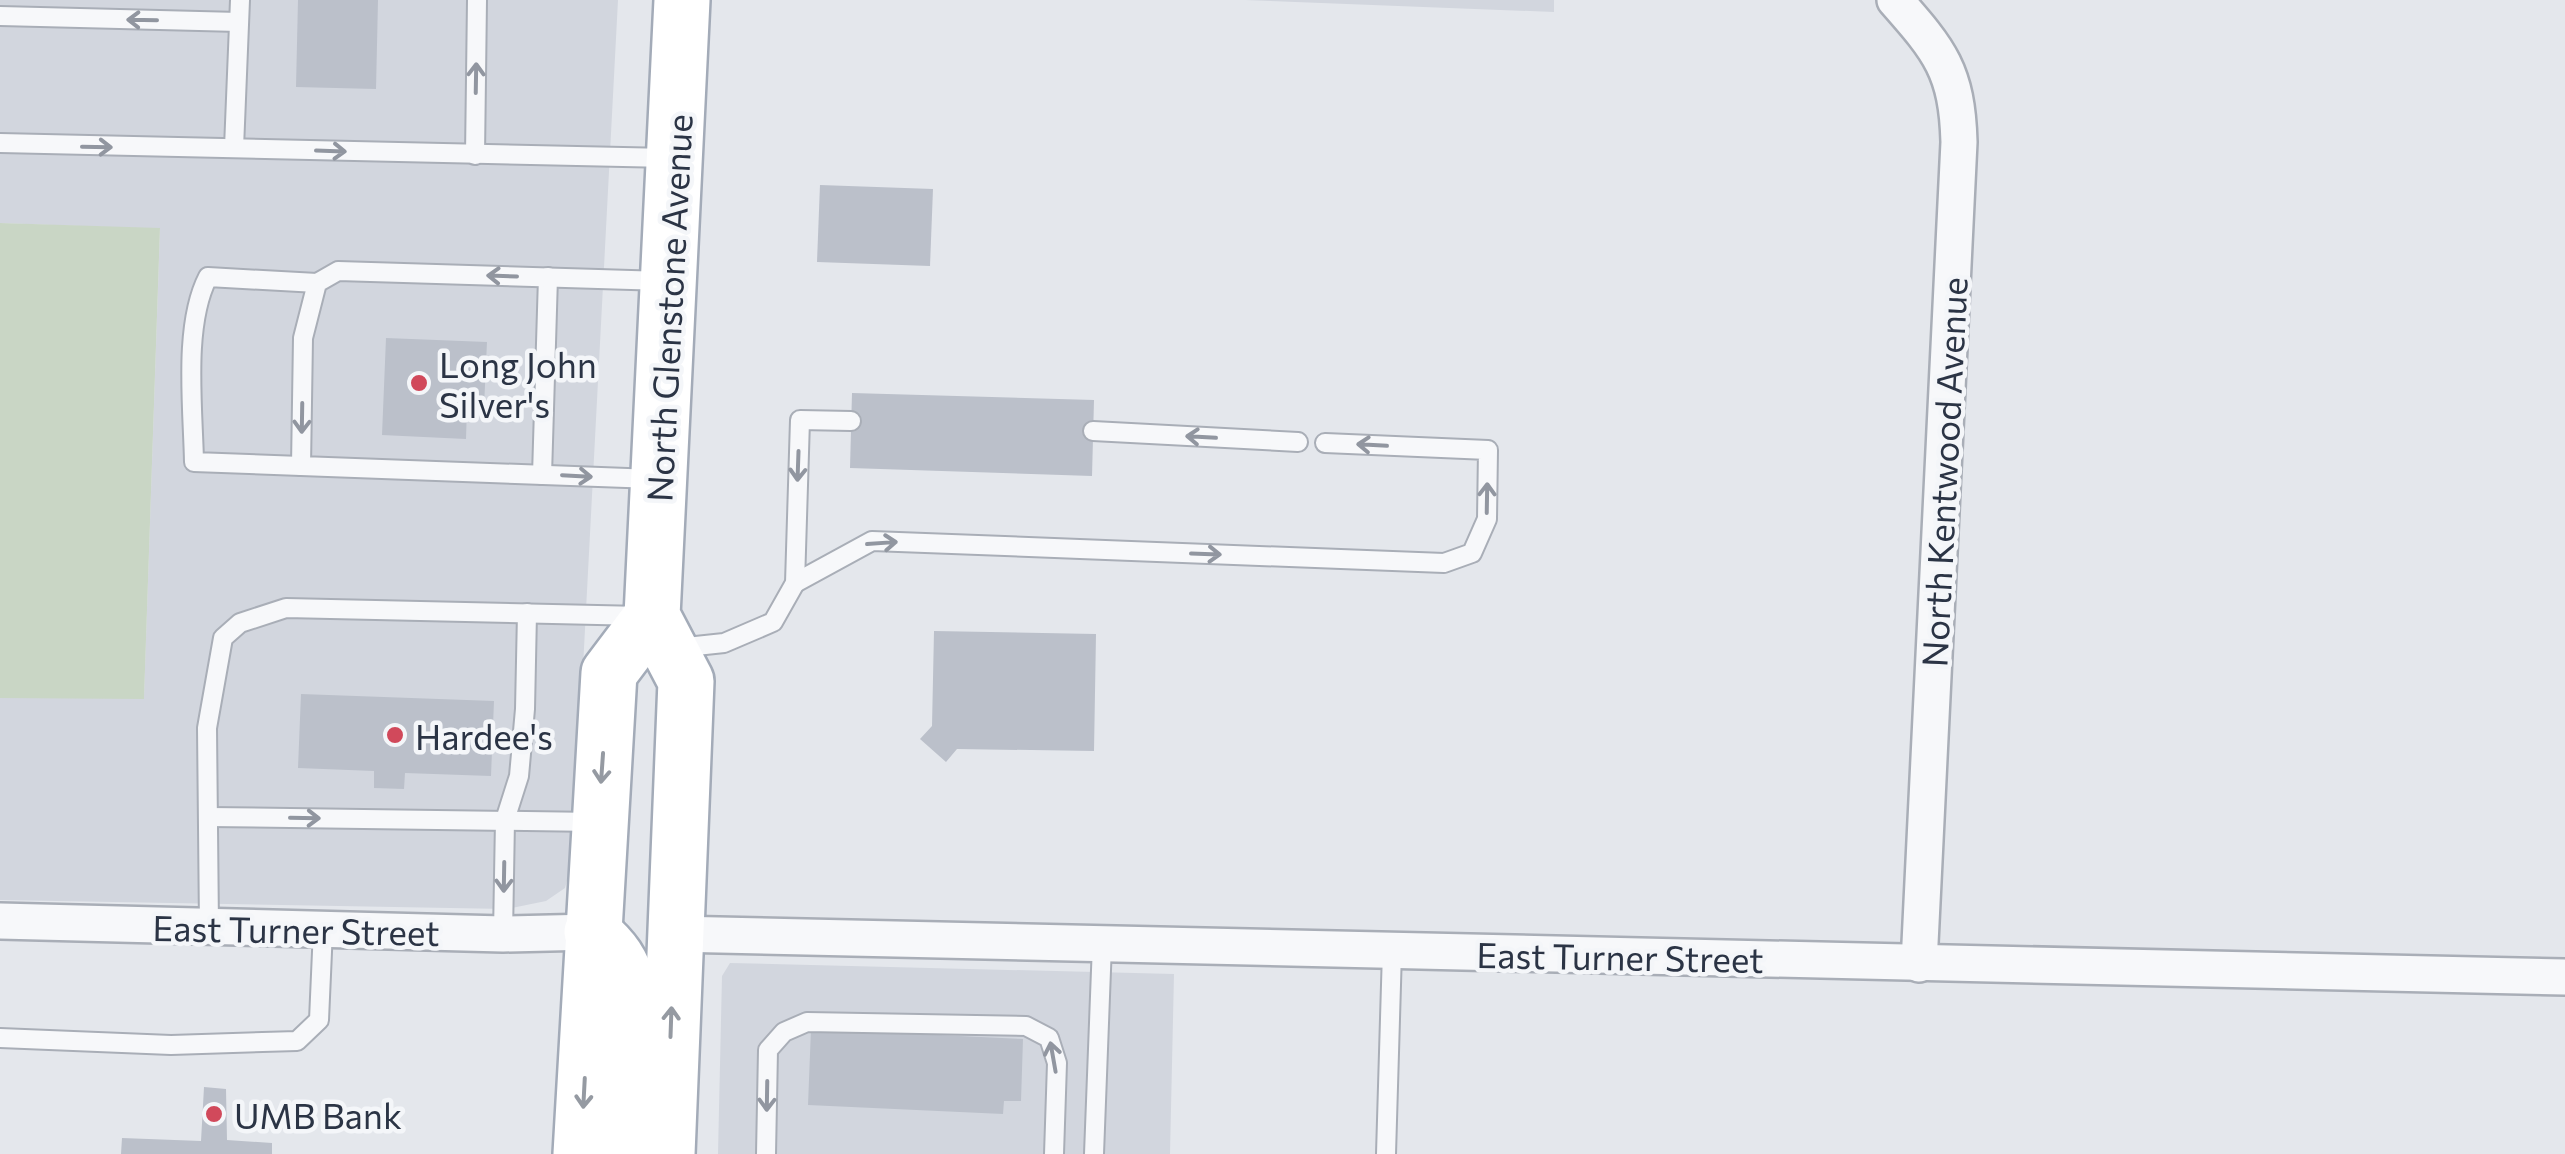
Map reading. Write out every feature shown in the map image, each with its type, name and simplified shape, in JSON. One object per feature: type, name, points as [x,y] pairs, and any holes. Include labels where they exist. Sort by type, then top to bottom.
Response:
[{"type":"main road","name":"North Glenstone Avenue","points":[[667,1154],[686,681],[661,632],[660,479],[682,0]]},
{"type":"main road","points":[[580,1154],[609,672],[661,632]]},
{"type":"main road","points":[[609,672],[635,702],[645,730],[646,899],[658,920],[674,934]]},
{"type":"main road","points":[[592,932],[614,950],[625,969],[630,990],[628,1154]]},
{"type":"street","name":"North Kentwood Avenue","points":[[1895,0],[1927,35],[1949,73],[1956,95],[1959,142],[1919,964]]},
{"type":"street","name":"East Turner Street","points":[[0,921],[504,934],[592,932]]},
{"type":"street","name":"East Turner Street","points":[[674,934],[2565,977]]},
{"type":"lane","points":[[234,148],[240,0]]},
{"type":"lane","points":[[475,156],[478,0]]},
{"type":"lane","points":[[0,16],[239,22]]},
{"type":"lane","points":[[0,143],[675,158]]},
{"type":"lane","points":[[660,479],[194,462],[193,352],[200,293],[208,278],[317,283],[338,271],[670,281]]},
{"type":"lane","points":[[542,475],[548,278]]},
{"type":"lane","points":[[301,466],[303,338],[317,283]]},
{"type":"lane","points":[[209,926],[207,728],[223,638],[240,623],[286,608],[527,613],[724,643],[773,622],[794,583],[800,420],[851,421]]},
{"type":"lane","points":[[1093,431],[1298,442]]},
{"type":"lane","points":[[794,583],[872,541],[1444,563],[1472,553],[1486,519],[1488,450],[1325,443]]},
{"type":"lane","points":[[504,934],[505,820],[518,776],[525,710],[527,613]]},
{"type":"lane","points":[[208,816],[598,822]]},
{"type":"lane","points":[[0,1038],[171,1045],[297,1040],[319,1020],[323,929]]},
{"type":"lane","points":[[1094,1154],[1102,944]]},
{"type":"lane","points":[[1386,1154],[1392,951]]},
{"type":"lane","points":[[766,1154],[768,1050],[784,1032],[807,1022],[1026,1026],[1049,1038],[1056,1063],[1054,1154]]},
{"type":"shaded area","points":[[0,0],[618,0],[573,858],[565,888],[546,901],[507,909],[0,900],[0,698],[144,698],[160,229],[0,223]]},
{"type":"shaded area","points":[[1245,0],[1554,0],[1554,12]]},
{"type":"shaded area","points":[[730,963],[1174,974],[1170,1154],[718,1154],[722,976]]},
{"type":"green space","points":[[0,223],[160,228],[144,699],[0,698]]},
{"type":"building","points":[[298,0],[378,0],[376,89],[296,87]]},
{"type":"building","points":[[820,185],[933,189],[930,266],[817,262]]},
{"type":"building","points":[[386,338],[487,342],[484,407],[467,406],[466,439],[382,435]]},
{"type":"building","points":[[852,393],[1094,400],[1092,476],[850,468]]},
{"type":"building","points":[[934,631],[1096,634],[1094,751],[957,749],[946,762],[920,739],[932,726]]},
{"type":"building","points":[[301,694],[494,701],[491,776],[405,773],[404,789],[374,788],[374,771],[298,768]]},
{"type":"building","points":[[811,1029],[1023,1039],[1021,1101],[1004,1101],[1003,1114],[808,1105]]},
{"type":"building","name":"UMB Bank","points":[[204,1087],[226,1089],[227,1140],[272,1143],[272,1154],[121,1154],[122,1138],[201,1141]]},
{"type":"place","name":"Long John Silver's","points":[[419,383]]},
{"type":"place","name":"Hardee's","points":[[395,735]]},
{"type":"place","name":"UMB Bank","points":[[214,1114]]}]
